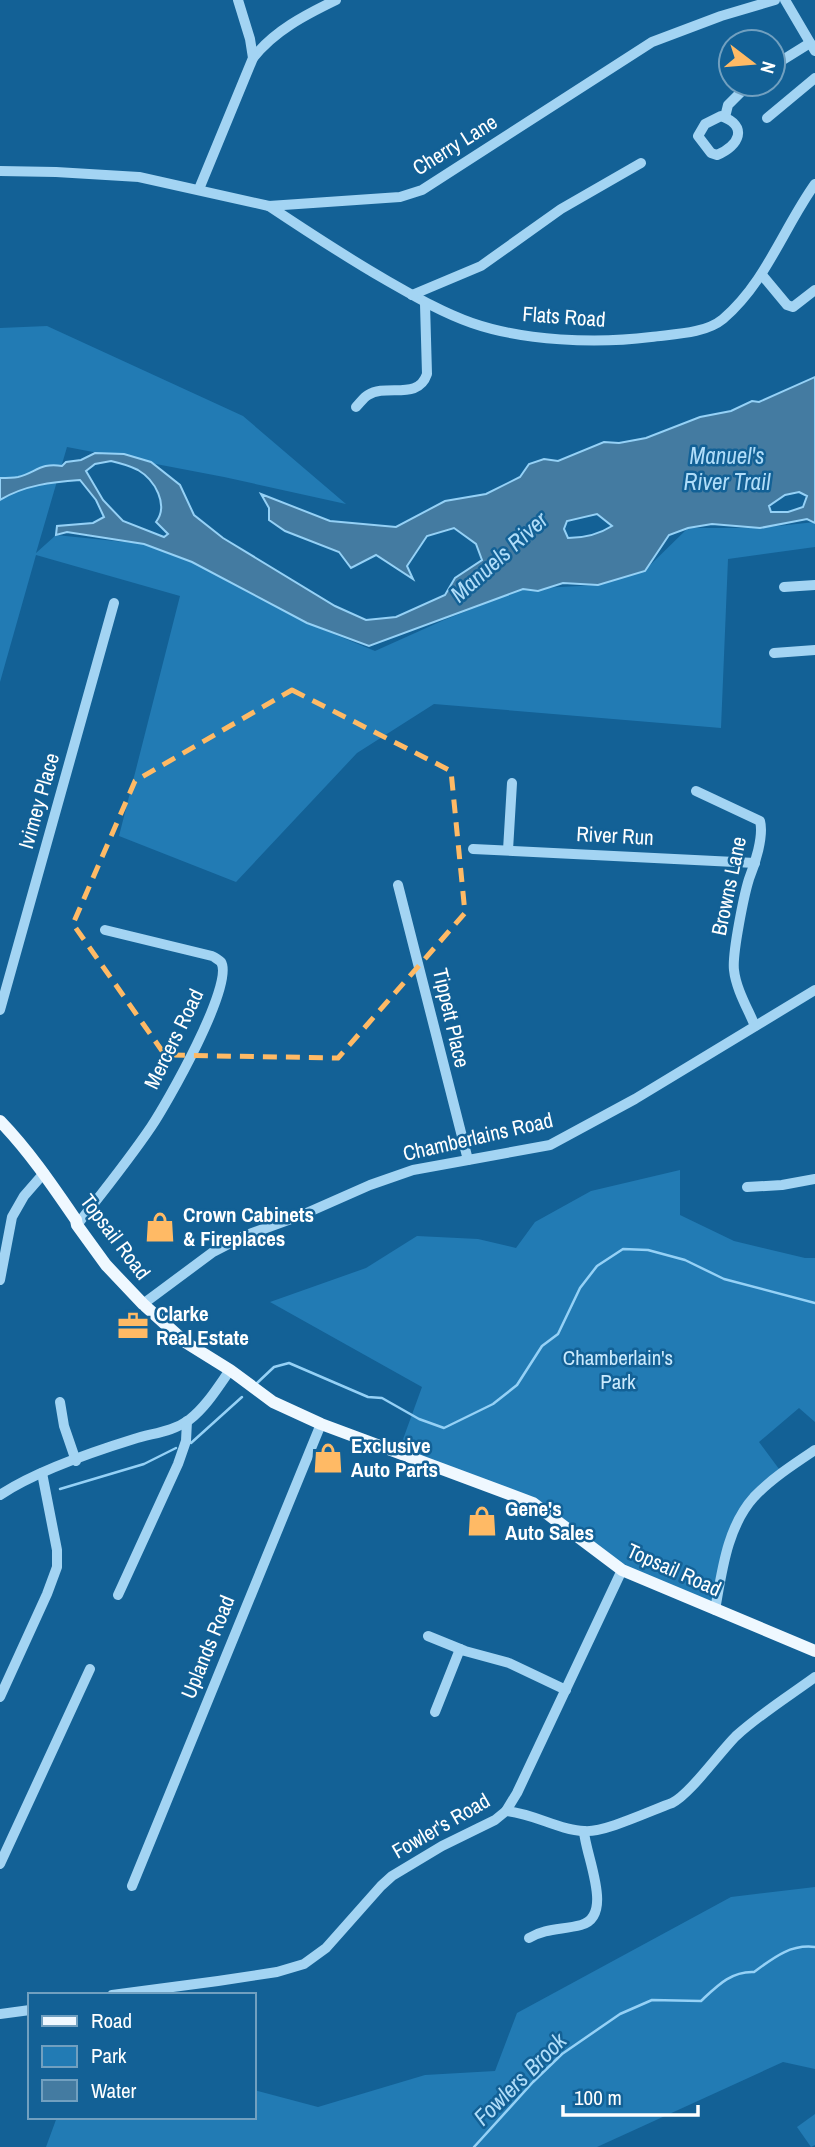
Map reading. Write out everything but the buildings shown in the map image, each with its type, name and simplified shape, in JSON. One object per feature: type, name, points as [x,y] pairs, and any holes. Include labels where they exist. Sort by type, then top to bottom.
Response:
[{"type":"main road","name":"Topsail Road","points":[[0,1121],[22,1143],[106,1265],[143,1304],[185,1342],[230,1370],[273,1402],[321,1424],[533,1503],[622,1570],[815,1651]]},
{"type":"street","points":[[238,0],[253,58]]},
{"type":"street","points":[[199,190],[253,58],[265,43],[305,15],[335,0]]},
{"type":"street","name":"Cherry Lane","points":[[0,171],[139,177],[269,206],[400,197],[422,190],[652,42],[720,16],[775,0]]},
{"type":"street","points":[[785,0],[813,47],[787,59]]},
{"type":"street","points":[[767,118],[815,78]]},
{"type":"street","points":[[725,117],[728,105],[735,98]]},
{"type":"street","points":[[412,295],[481,266],[561,209],[641,163]]},
{"type":"street","name":"Flats Road","points":[[269,206],[335,250],[425,304],[472,323],[534,337],[630,340],[696,331],[720,322],[762,275],[815,184]]},
{"type":"street","points":[[762,275],[787,305],[793,307],[815,290]]},
{"type":"street","points":[[356,407],[370,393],[416,388],[424,383],[425,304]]},
{"type":"street","points":[[784,587],[815,585]]},
{"type":"street","name":"Ivimey Place","points":[[0,1010],[114,603]]},
{"type":"street","points":[[774,653],[815,650]]},
{"type":"street","points":[[508,850],[512,783]]},
{"type":"street","name":"Browns Lane","points":[[696,791],[760,821],[762,828],[748,882],[735,949],[734,970],[755,1026]]},
{"type":"street","name":"River Run","points":[[473,849],[755,863]]},
{"type":"street","name":"Tippett Place","points":[[398,885],[468,1160]]},
{"type":"street","name":"Mercers Road","points":[[77,1226],[120,1171],[160,1112],[214,1009],[223,970],[221,962],[212,956],[105,930]]},
{"type":"street","name":"Chamberlains Road","points":[[143,1304],[213,1252],[244,1236],[302,1215],[370,1185],[413,1170],[550,1144],[635,1099],[815,990]]},
{"type":"street","points":[[0,1280],[12,1217],[24,1196],[44,1173]]},
{"type":"street","points":[[747,1187],[782,1185],[815,1179]]},
{"type":"street","points":[[0,1495],[42,1473],[134,1439],[164,1432],[187,1421],[200,1410],[230,1370]]},
{"type":"street","points":[[60,1402],[64,1426],[76,1461]]},
{"type":"street","points":[[118,1595],[178,1464],[186,1441],[187,1421]]},
{"type":"street","name":"Uplands Road","points":[[132,1886],[321,1424]]},
{"type":"street","points":[[715,1610],[733,1531],[753,1498],[815,1450]]},
{"type":"street","points":[[0,1697],[57,1567],[57,1550],[42,1473]]},
{"type":"street","points":[[506,1811],[517,1793],[622,1570]]},
{"type":"street","points":[[428,1636],[460,1649],[509,1663],[566,1690]]},
{"type":"street","points":[[435,1712],[460,1649]]},
{"type":"street","points":[[0,1864],[90,1670]]},
{"type":"street","points":[[529,1938],[548,1929],[582,1924],[596,1914],[598,1897],[584,1831],[599,1829],[677,1800],[737,1735],[815,1677]]},
{"type":"street","name":"Fowler's Road","points":[[127,1993],[277,1972],[304,1964],[326,1948],[392,1876],[442,1846],[495,1820],[506,1811],[520,1812],[584,1831]]},
{"type":"street","points":[[0,2014],[28,2010]]},
{"type":"highlighted area","points":[[292,690],[451,771],[465,913],[338,1058],[165,1055],[73,924],[135,781]]},
{"type":"green space","points":[[47,326],[243,416],[346,504],[67,447],[36,553],[56,535],[144,544],[192,562],[307,623],[375,651],[523,589],[598,585],[644,571],[688,528],[760,528],[815,522],[815,547],[728,559],[721,728],[434,704],[357,753],[236,882],[119,836],[180,596],[36,555],[0,682],[0,328]]},
{"type":"green space","name":"Chamberlain's Park","points":[[680,1170],[680,1215],[734,1241],[815,1258],[815,1422],[799,1408],[759,1442],[782,1473],[753,1498],[733,1531],[715,1610],[622,1570],[532,1503],[398,1453],[422,1387],[270,1302],[366,1268],[417,1236],[478,1239],[516,1248],[535,1222],[591,1191]]},
{"type":"green space","points":[[815,1887],[815,2069],[783,2062],[597,2147],[46,2147],[56,2119],[256,2119],[256,2091],[318,2107],[425,2075],[495,2071],[517,2013],[731,1897]]},
{"type":"green space","points":[[815,2114],[815,2145],[811,2147],[797,2127]]},
{"type":"water","name":"Manuel's River Trail","points":[[815,377],[815,523],[807,519],[760,528],[712,524],[688,528],[669,535],[645,571],[598,585],[563,583],[538,591],[523,589],[369,646],[307,623],[192,562],[144,544],[67,532],[56,535],[57,526],[93,523],[104,517],[96,500],[80,480],[29,488],[0,500],[0,478],[18,477],[49,465],[62,466],[66,462],[81,460],[95,453],[124,454],[151,462],[180,485],[194,515],[223,538],[335,606],[366,620],[396,617],[445,595],[455,578],[482,560],[476,544],[454,528],[427,536],[407,566],[413,579],[376,555],[351,568],[339,552],[285,531],[269,520],[269,508],[261,494],[330,521],[396,527],[445,501],[486,494],[520,477],[529,464],[544,459],[558,461],[604,442],[619,443],[646,438],[700,417],[731,411],[752,401],[759,402]],"holes":[[[111,461],[138,470],[155,486],[161,508],[156,522],[168,534],[164,537],[123,521],[103,500],[86,471],[95,464]],[[799,492],[807,496],[803,507],[788,512],[771,512],[769,506],[785,495]],[[597,514],[612,526],[591,535],[568,538],[564,529],[567,521]]]},
{"type":"waterway","points":[[256,1384],[274,1367],[289,1363],[368,1397],[382,1398],[419,1419],[444,1428],[493,1404],[517,1385],[542,1346],[558,1334],[580,1288],[597,1266],[623,1249],[648,1250],[685,1260],[724,1279],[815,1303]]},
{"type":"waterway","points":[[191,1443],[242,1397]]},
{"type":"waterway","points":[[60,1489],[144,1464],[176,1448]]},
{"type":"waterway","name":"Fowlers Brook","points":[[474,2147],[562,2054],[620,2014],[652,2000],[701,2001],[731,1977],[754,1972],[790,1950],[815,1947]]},
{"type":"place","name":"Crown Cabinets & Fireplaces","points":[[160,1227]]},
{"type":"place","name":"Clarke Real Estate","points":[[133,1326]]},
{"type":"place","name":"Exclusive Auto Parts","points":[[328,1458]]},
{"type":"place","name":"Gene's Auto Sales","points":[[482,1521]]},
{"type":"water label","name":"Manuels River","points":[[499,557]]}]
